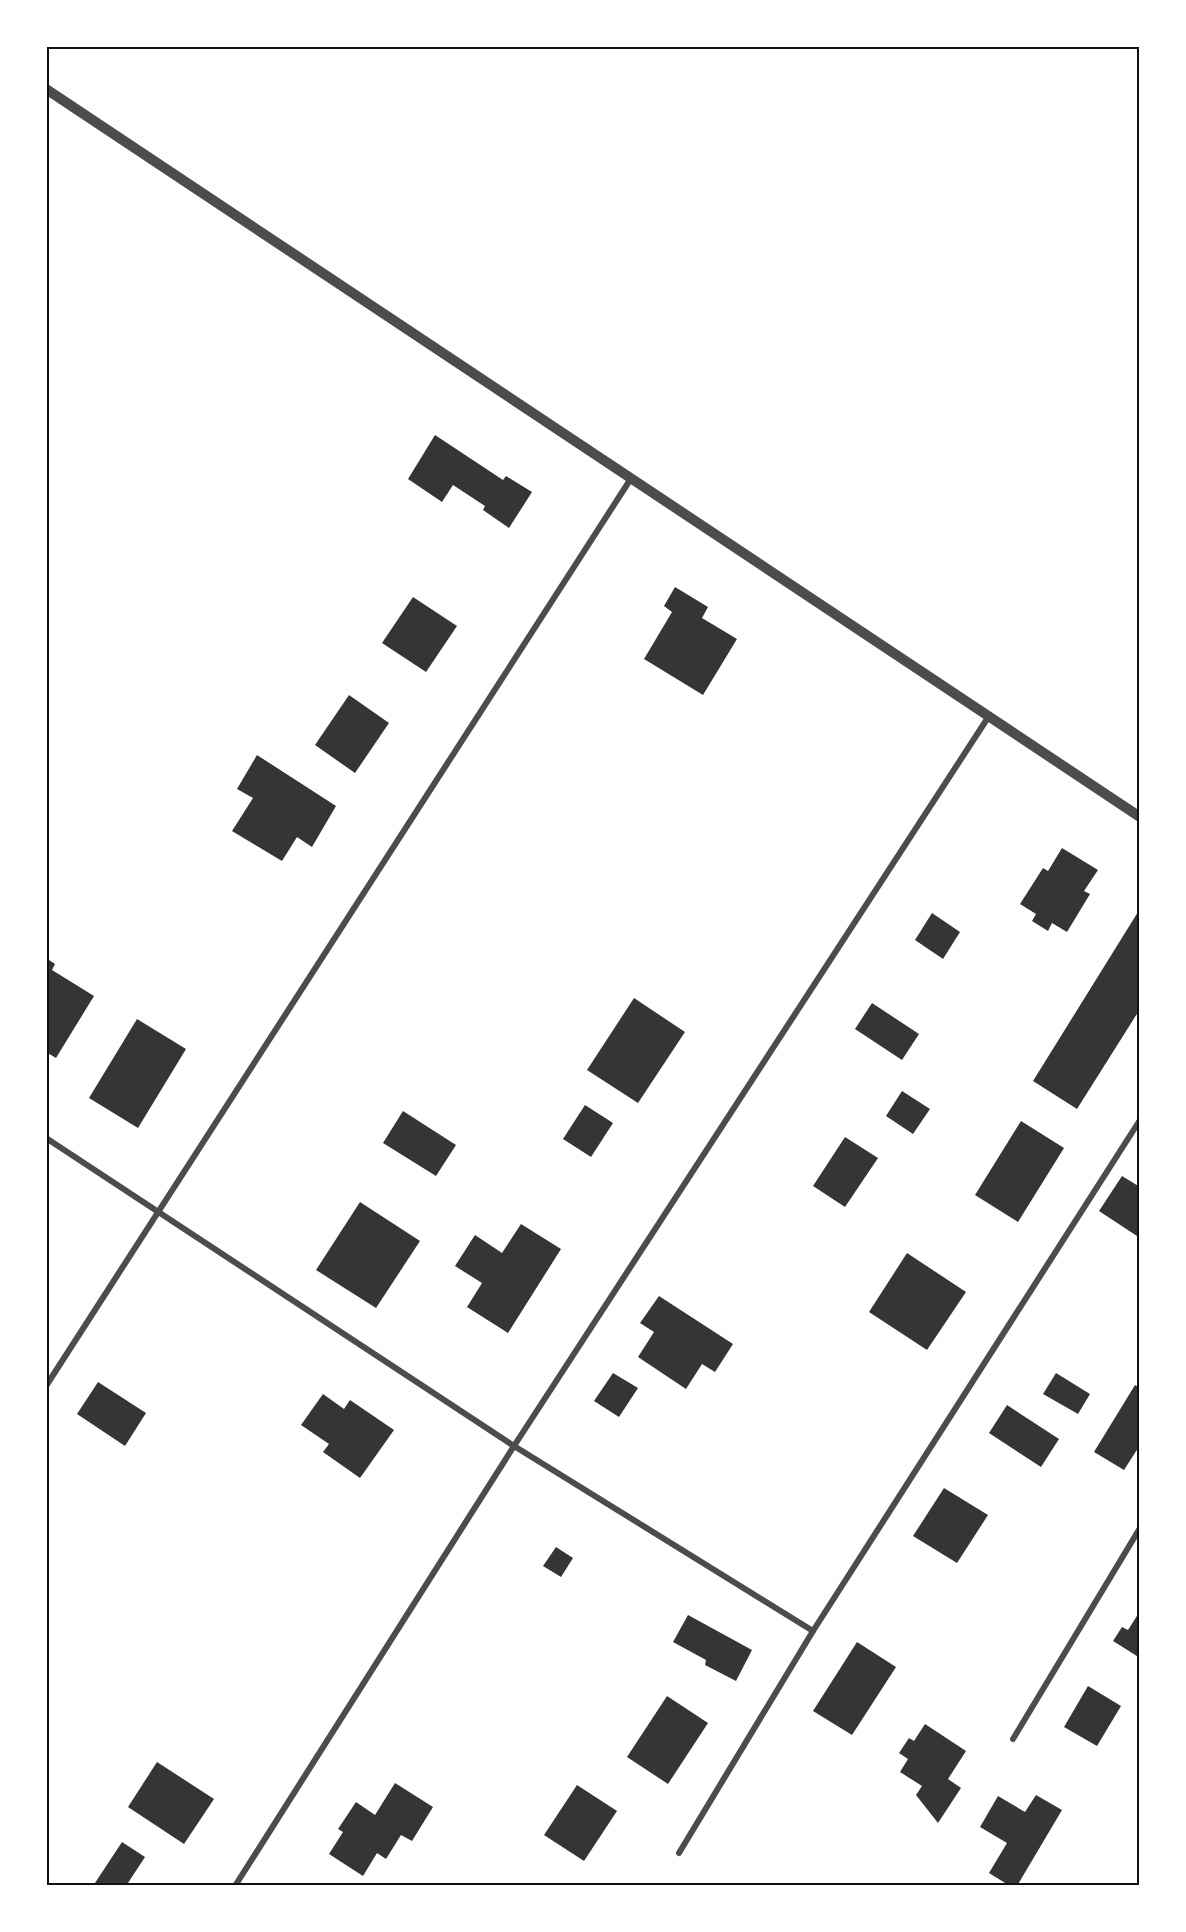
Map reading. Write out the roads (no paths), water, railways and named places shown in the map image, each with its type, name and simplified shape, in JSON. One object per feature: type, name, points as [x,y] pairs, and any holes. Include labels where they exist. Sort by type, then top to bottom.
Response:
[{"type":"street","points":[[46,89],[426,340],[630,480],[1140,817]]},
{"type":"street","points":[[46,1386],[630,480]]},
{"type":"street","points":[[235,1886],[514,1446],[990,716]]},
{"type":"street","points":[[679,1853],[813,1631],[1140,1120]]},
{"type":"street","points":[[46,1138],[514,1446],[813,1631]]},
{"type":"street","points":[[1013,1739],[1140,1528]]}]
